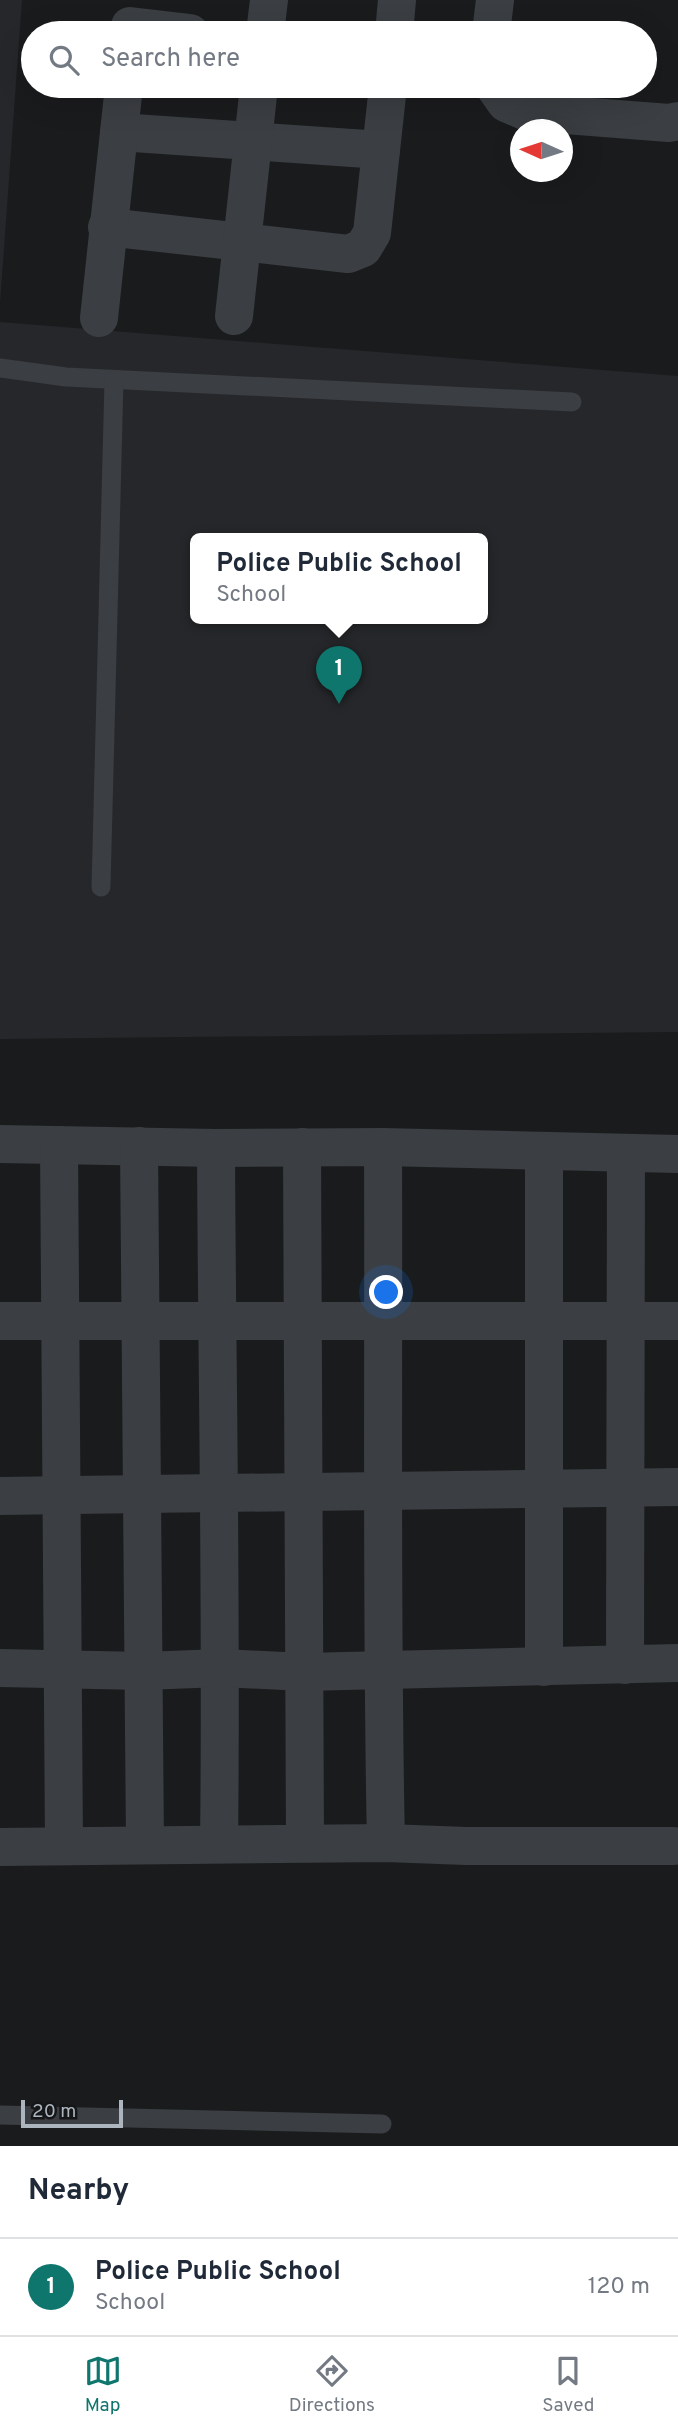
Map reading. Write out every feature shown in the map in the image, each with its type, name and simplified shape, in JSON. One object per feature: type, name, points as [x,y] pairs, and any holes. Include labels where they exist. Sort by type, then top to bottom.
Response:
[{"type":"street","points":[[266,21],[269,0]]},
{"type":"street","points":[[395,21],[397,0]]},
{"type":"street","points":[[492,21],[495,0]]},
{"type":"street","points":[[99,317],[123,98]]},
{"type":"street","points":[[234,316],[258,98]]},
{"type":"street","points":[[107,228],[348,254],[363,248],[372,233],[387,98]]},
{"type":"street","points":[[502,98],[506,103],[527,112],[669,123],[678,121]]},
{"type":"street","points":[[119,132],[381,150]]},
{"type":"street","points":[[0,1144],[216,1148],[383,1146],[678,1154]]},
{"type":"street","points":[[59,1144],[64,1846]]},
{"type":"street","points":[[139,1146],[145,1845]]},
{"type":"street","points":[[383,1146],[382,1670],[386,1843]]},
{"type":"street","points":[[302,1147],[305,1843]]},
{"type":"street","points":[[216,1148],[217,1493],[221,1668],[219,1844]]},
{"type":"street","points":[[544,1152],[544,1667]]},
{"type":"street","points":[[625,1665],[626,1153]]},
{"type":"street","points":[[0,1321],[678,1321]]},
{"type":"street","points":[[0,1496],[678,1487]]},
{"type":"street","points":[[0,1668],[144,1671],[221,1668],[304,1672],[678,1663]]},
{"type":"street","points":[[0,1847],[386,1843],[677,1850]]},
{"type":"lane","points":[[0,368],[114,380],[572,402]]},
{"type":"lane","points":[[100,887],[114,380]]},
{"type":"lane","points":[[0,2115],[382,2124]]},
{"type":"shaded area","points":[[0,0],[22,0],[0,303]]},
{"type":"shaded area","points":[[0,322],[678,376],[678,1032],[0,1039]]},
{"type":"place","name":"Police Public School","points":[[339,704]]}]
